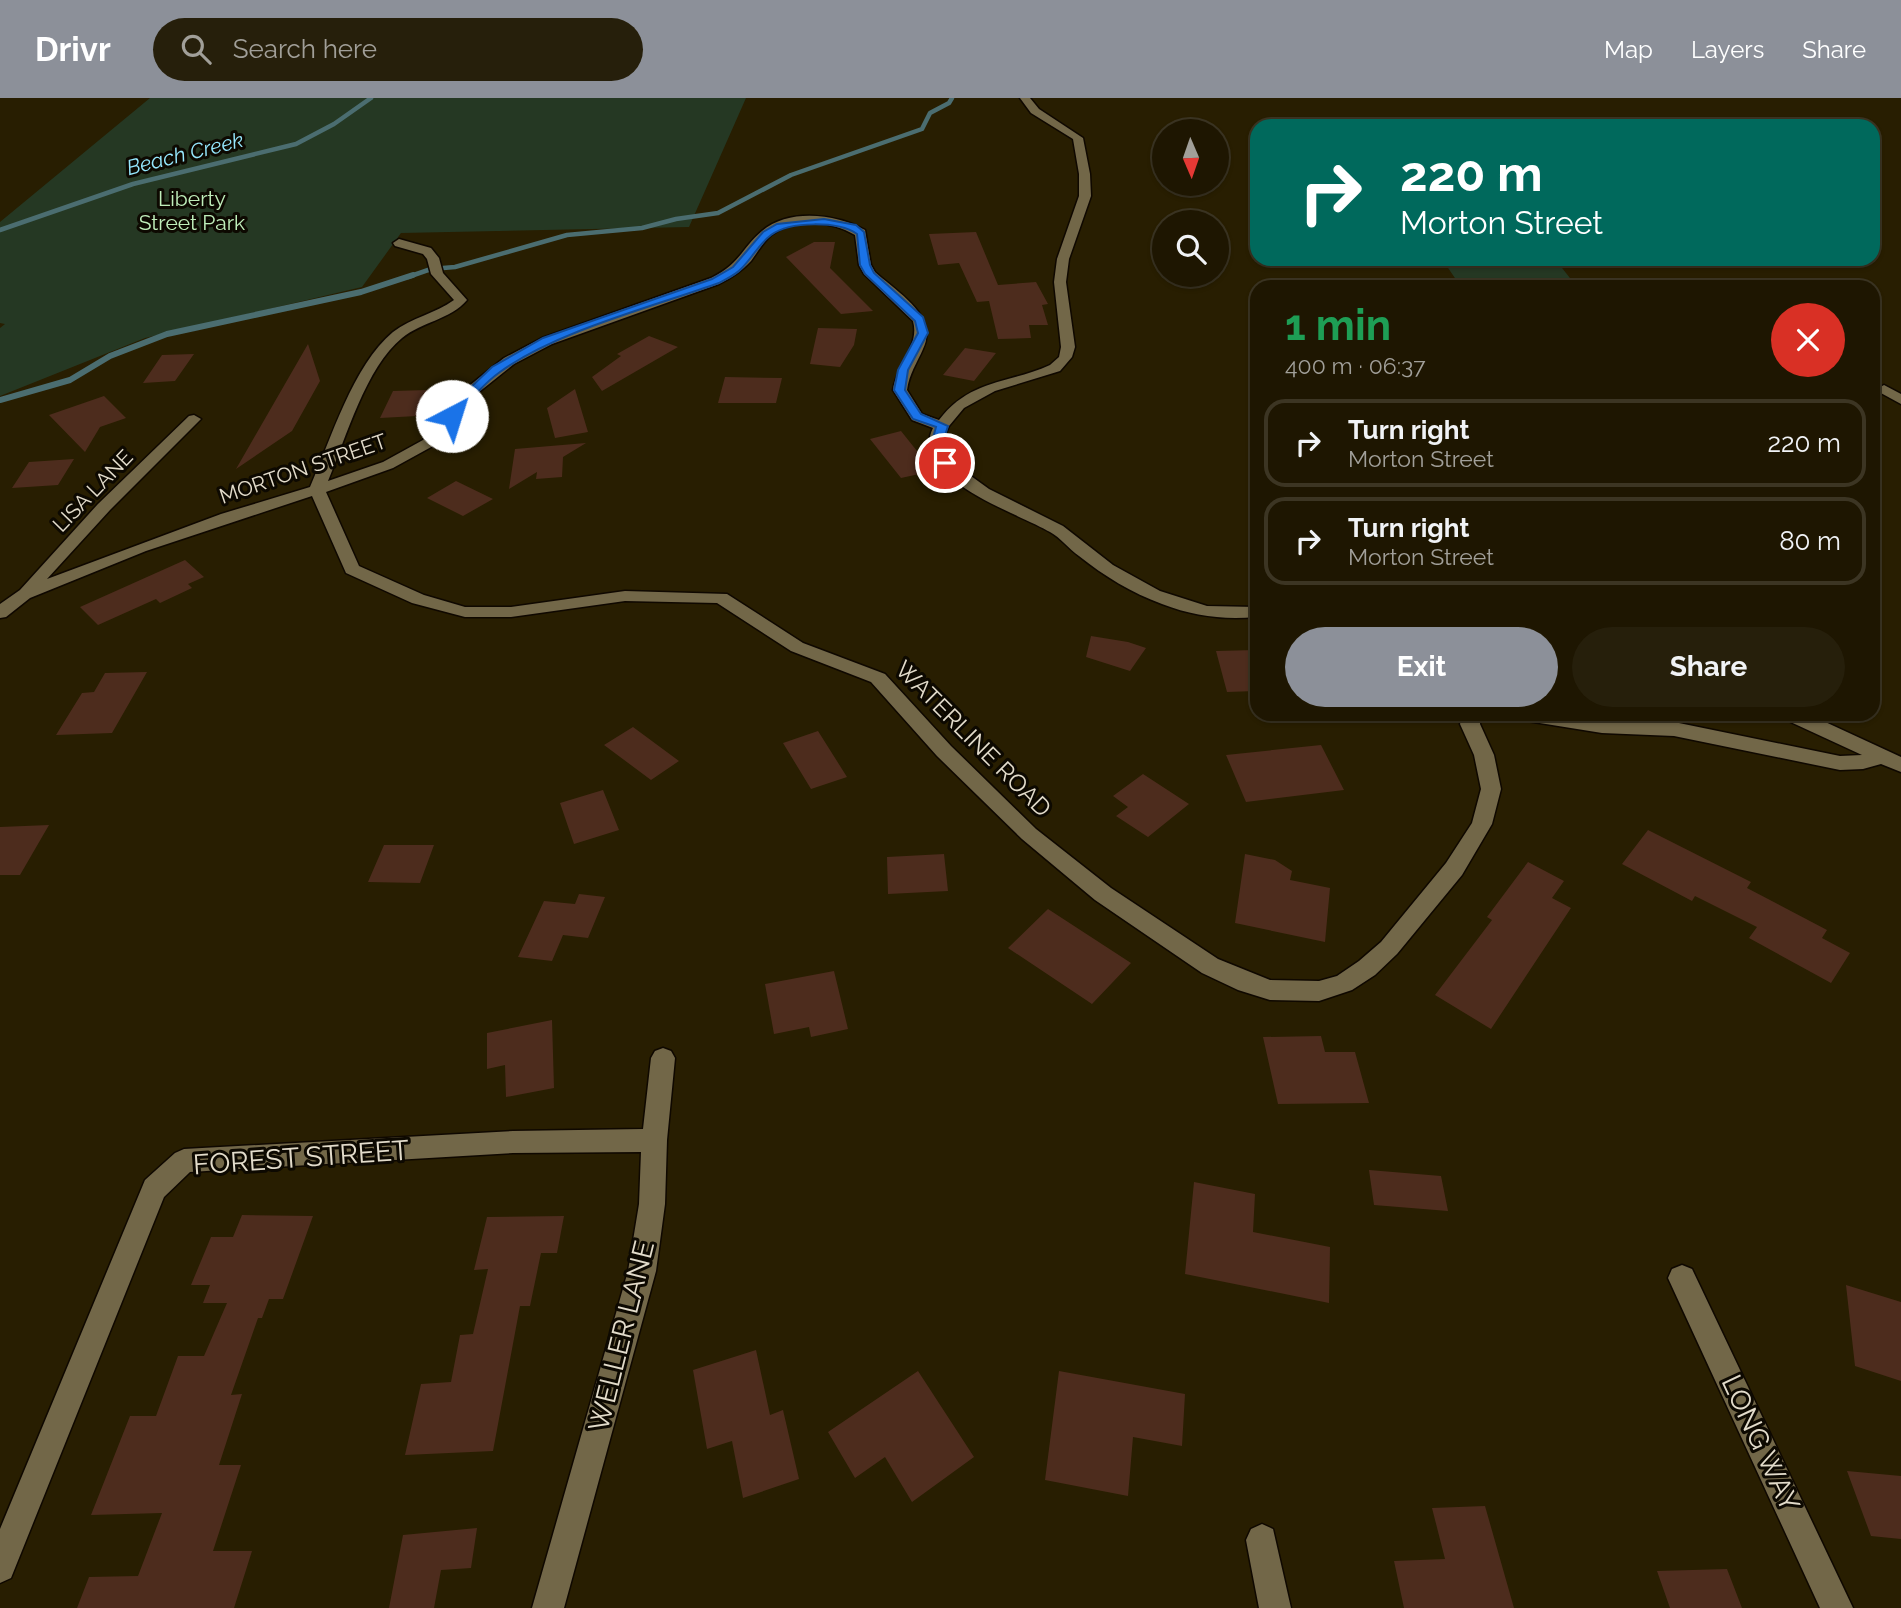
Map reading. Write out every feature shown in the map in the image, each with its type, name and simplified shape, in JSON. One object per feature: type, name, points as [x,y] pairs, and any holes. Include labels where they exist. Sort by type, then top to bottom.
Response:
[{"type":"street","points":[[1025,98],[1035,111],[1078,138],[1082,156],[1085,196],[1063,260],[1060,281],[1067,351],[1059,366],[965,399],[942,426],[937,437],[939,454],[945,463],[972,486],[1058,530],[1081,550],[1121,577],[1194,610],[1250,612]]},
{"type":"street","name":"MORTON STREET","points":[[0,613],[24,594],[190,530],[359,477],[410,454],[440,430],[485,379],[528,351],[547,341],[715,281],[736,269],[771,230],[808,221],[838,223],[853,227],[861,233],[865,265],[870,274],[919,320],[923,333],[903,370],[900,390],[917,417],[942,426]]},
{"type":"street","points":[[317,489],[372,361],[396,336],[415,323],[446,312],[461,300],[437,274],[433,258],[427,251],[399,243]]},
{"type":"street","points":[[1884,389],[1901,400]]},
{"type":"street","name":"LISA LANE","points":[[24,594],[104,507],[194,419]]},
{"type":"street","name":"WATERLINE ROAD","points":[[317,489],[352,569],[418,599],[465,612],[511,612],[625,596],[720,598],[797,647],[878,678],[944,751],[1029,834],[1103,894],[1210,966],[1246,983],[1270,990],[1319,991],[1344,983],[1367,968],[1390,948],[1454,869],[1482,824],[1491,789],[1484,755],[1471,721]]},
{"type":"street","points":[[1568,721],[1601,726],[1674,729],[1840,763],[1863,762],[1881,757]]},
{"type":"street","points":[[1806,721],[1901,765]]},
{"type":"street","name":"WELLER LANE","points":[[548,1608],[642,1271],[652,1204],[654,1140],[663,1058]]},
{"type":"street","name":"FOREST STREET","points":[[0,1567],[154,1189],[184,1161],[513,1142],[654,1140]]},
{"type":"street","name":"LONG WAY","points":[[1682,1278],[1838,1608]]},
{"type":"street","points":[[1262,1540],[1275,1608]]},
{"type":"green space","name":"Liberty Street Park","points":[[150,98],[746,98],[689,227],[401,233],[362,287],[145,338],[0,396],[0,328],[5,324],[0,323],[0,222]]},
{"type":"green space","points":[[1447,266],[1560,266],[1572,280],[1456,280]]},
{"type":"building","points":[[976,232],[998,285],[1036,282],[1048,304],[1042,305],[1048,325],[1029,325],[1031,338],[998,339],[989,301],[977,302],[959,263],[938,265],[929,234]]},
{"type":"building","points":[[814,242],[835,242],[830,268],[873,311],[841,314],[786,257]]},
{"type":"building","points":[[818,328],[857,329],[854,345],[840,367],[810,364]]},
{"type":"building","points":[[649,336],[678,347],[602,391],[592,377],[621,356],[617,354]]},
{"type":"building","points":[[308,344],[320,381],[292,431],[236,469]]},
{"type":"building","points":[[965,348],[996,353],[974,381],[943,375]]},
{"type":"building","points":[[194,354],[175,381],[143,383],[162,355]]},
{"type":"building","points":[[725,377],[782,378],[776,403],[718,403]]},
{"type":"building","points":[[575,389],[588,432],[555,438],[547,408]]},
{"type":"building","points":[[428,390],[417,416],[380,418],[393,391]]},
{"type":"building","points":[[104,396],[126,418],[100,427],[85,452],[49,415]]},
{"type":"building","points":[[901,431],[933,471],[901,478],[870,439]]},
{"type":"building","points":[[586,443],[563,457],[562,477],[536,479],[537,472],[509,489],[515,449]]},
{"type":"building","points":[[74,459],[58,485],[12,488],[29,462]]},
{"type":"building","points":[[456,481],[493,499],[463,516],[427,498]]},
{"type":"building","points":[[185,560],[204,577],[188,584],[192,588],[160,603],[156,599],[98,625],[80,607]]},
{"type":"building","points":[[1091,636],[1146,648],[1130,671],[1086,657]]},
{"type":"building","points":[[1250,650],[1250,691],[1227,692],[1216,651]]},
{"type":"building","points":[[147,672],[112,733],[56,735],[82,693],[94,692],[105,673]]},
{"type":"building","points":[[633,727],[679,761],[651,780],[604,745]]},
{"type":"building","points":[[818,731],[847,777],[811,789],[783,743]]},
{"type":"building","points":[[1321,745],[1344,790],[1246,802],[1226,755]]},
{"type":"building","points":[[1143,774],[1189,804],[1148,837],[1116,816],[1128,807],[1113,796]]},
{"type":"building","points":[[603,790],[619,830],[574,844],[560,803]]},
{"type":"building","points":[[49,825],[20,875],[0,875],[0,827]]},
{"type":"building","points":[[1648,830],[1751,882],[1747,888],[1827,930],[1822,938],[1850,953],[1831,983],[1749,938],[1757,927],[1695,896],[1692,901],[1622,864]]},
{"type":"building","points":[[384,845],[434,845],[420,883],[368,882]]},
{"type":"building","points":[[944,854],[948,891],[888,894],[887,857]]},
{"type":"building","points":[[1245,854],[1275,860],[1292,871],[1290,880],[1330,888],[1325,942],[1235,923]]},
{"type":"building","points":[[1528,862],[1564,881],[1552,898],[1571,908],[1491,1029],[1435,995],[1492,920],[1487,917]]},
{"type":"building","points":[[579,894],[605,897],[588,938],[563,935],[552,961],[518,957],[544,901],[575,904]]},
{"type":"building","points":[[1048,909],[1131,963],[1092,1004],[1008,948]]},
{"type":"building","points":[[834,971],[848,1029],[811,1037],[809,1027],[774,1034],[765,984]]},
{"type":"building","points":[[552,1020],[554,1088],[506,1097],[505,1065],[487,1069],[487,1033]]},
{"type":"building","points":[[1321,1036],[1325,1052],[1355,1052],[1369,1103],[1278,1104],[1263,1037]]},
{"type":"building","points":[[1369,1170],[1441,1176],[1448,1211],[1374,1205]]},
{"type":"building","points":[[1194,1182],[1255,1194],[1253,1232],[1330,1247],[1329,1303],[1185,1274]]},
{"type":"building","points":[[242,1215],[313,1216],[283,1299],[269,1299],[262,1318],[258,1318],[231,1395],[242,1394],[219,1465],[241,1465],[213,1551],[252,1551],[234,1608],[77,1608],[89,1577],[138,1576],[162,1513],[91,1515],[130,1416],[156,1416],[178,1356],[204,1356],[227,1303],[203,1303],[210,1285],[191,1285],[211,1237],[233,1237]]},
{"type":"building","points":[[564,1216],[557,1253],[541,1253],[530,1306],[520,1306],[493,1451],[405,1455],[421,1384],[451,1382],[460,1335],[473,1334],[488,1269],[474,1270],[487,1217]]},
{"type":"building","points":[[1846,1285],[1901,1302],[1901,1381],[1855,1366]]},
{"type":"building","points":[[756,1350],[770,1415],[783,1410],[799,1479],[743,1498],[732,1441],[707,1449],[693,1370]]},
{"type":"building","points":[[918,1371],[974,1457],[912,1502],[885,1457],[855,1478],[828,1432]]},
{"type":"building","points":[[1059,1371],[1185,1394],[1182,1446],[1133,1437],[1128,1496],[1045,1480]]},
{"type":"building","points":[[1847,1471],[1901,1476],[1901,1539],[1871,1536]]},
{"type":"building","points":[[1485,1506],[1514,1608],[1404,1608],[1394,1561],[1445,1559],[1432,1508]]},
{"type":"building","points":[[477,1528],[471,1568],[441,1570],[434,1608],[389,1608],[403,1535]]},
{"type":"building","points":[[1727,1569],[1742,1608],[1670,1608],[1657,1571]]},
{"type":"waterway","name":"Beach Creek","points":[[0,230],[133,184],[296,144],[334,124],[371,98]]},
{"type":"waterway","points":[[408,277],[431,269],[455,267],[567,235],[642,228],[676,219],[718,213],[791,175],[922,129],[930,113],[949,103],[952,98]]},
{"type":"waterway","points":[[0,400],[70,380],[110,356],[167,334],[361,292],[413,275]]},
{"type":"route","points":[[452,416],[474,389],[496,370],[547,341],[715,281],[736,269],[766,234],[780,226],[793,222],[824,221],[853,227],[861,233],[865,265],[870,274],[919,320],[923,327],[918,346],[903,370],[899,382],[900,390],[917,417],[942,426],[937,445],[945,463]]}]
